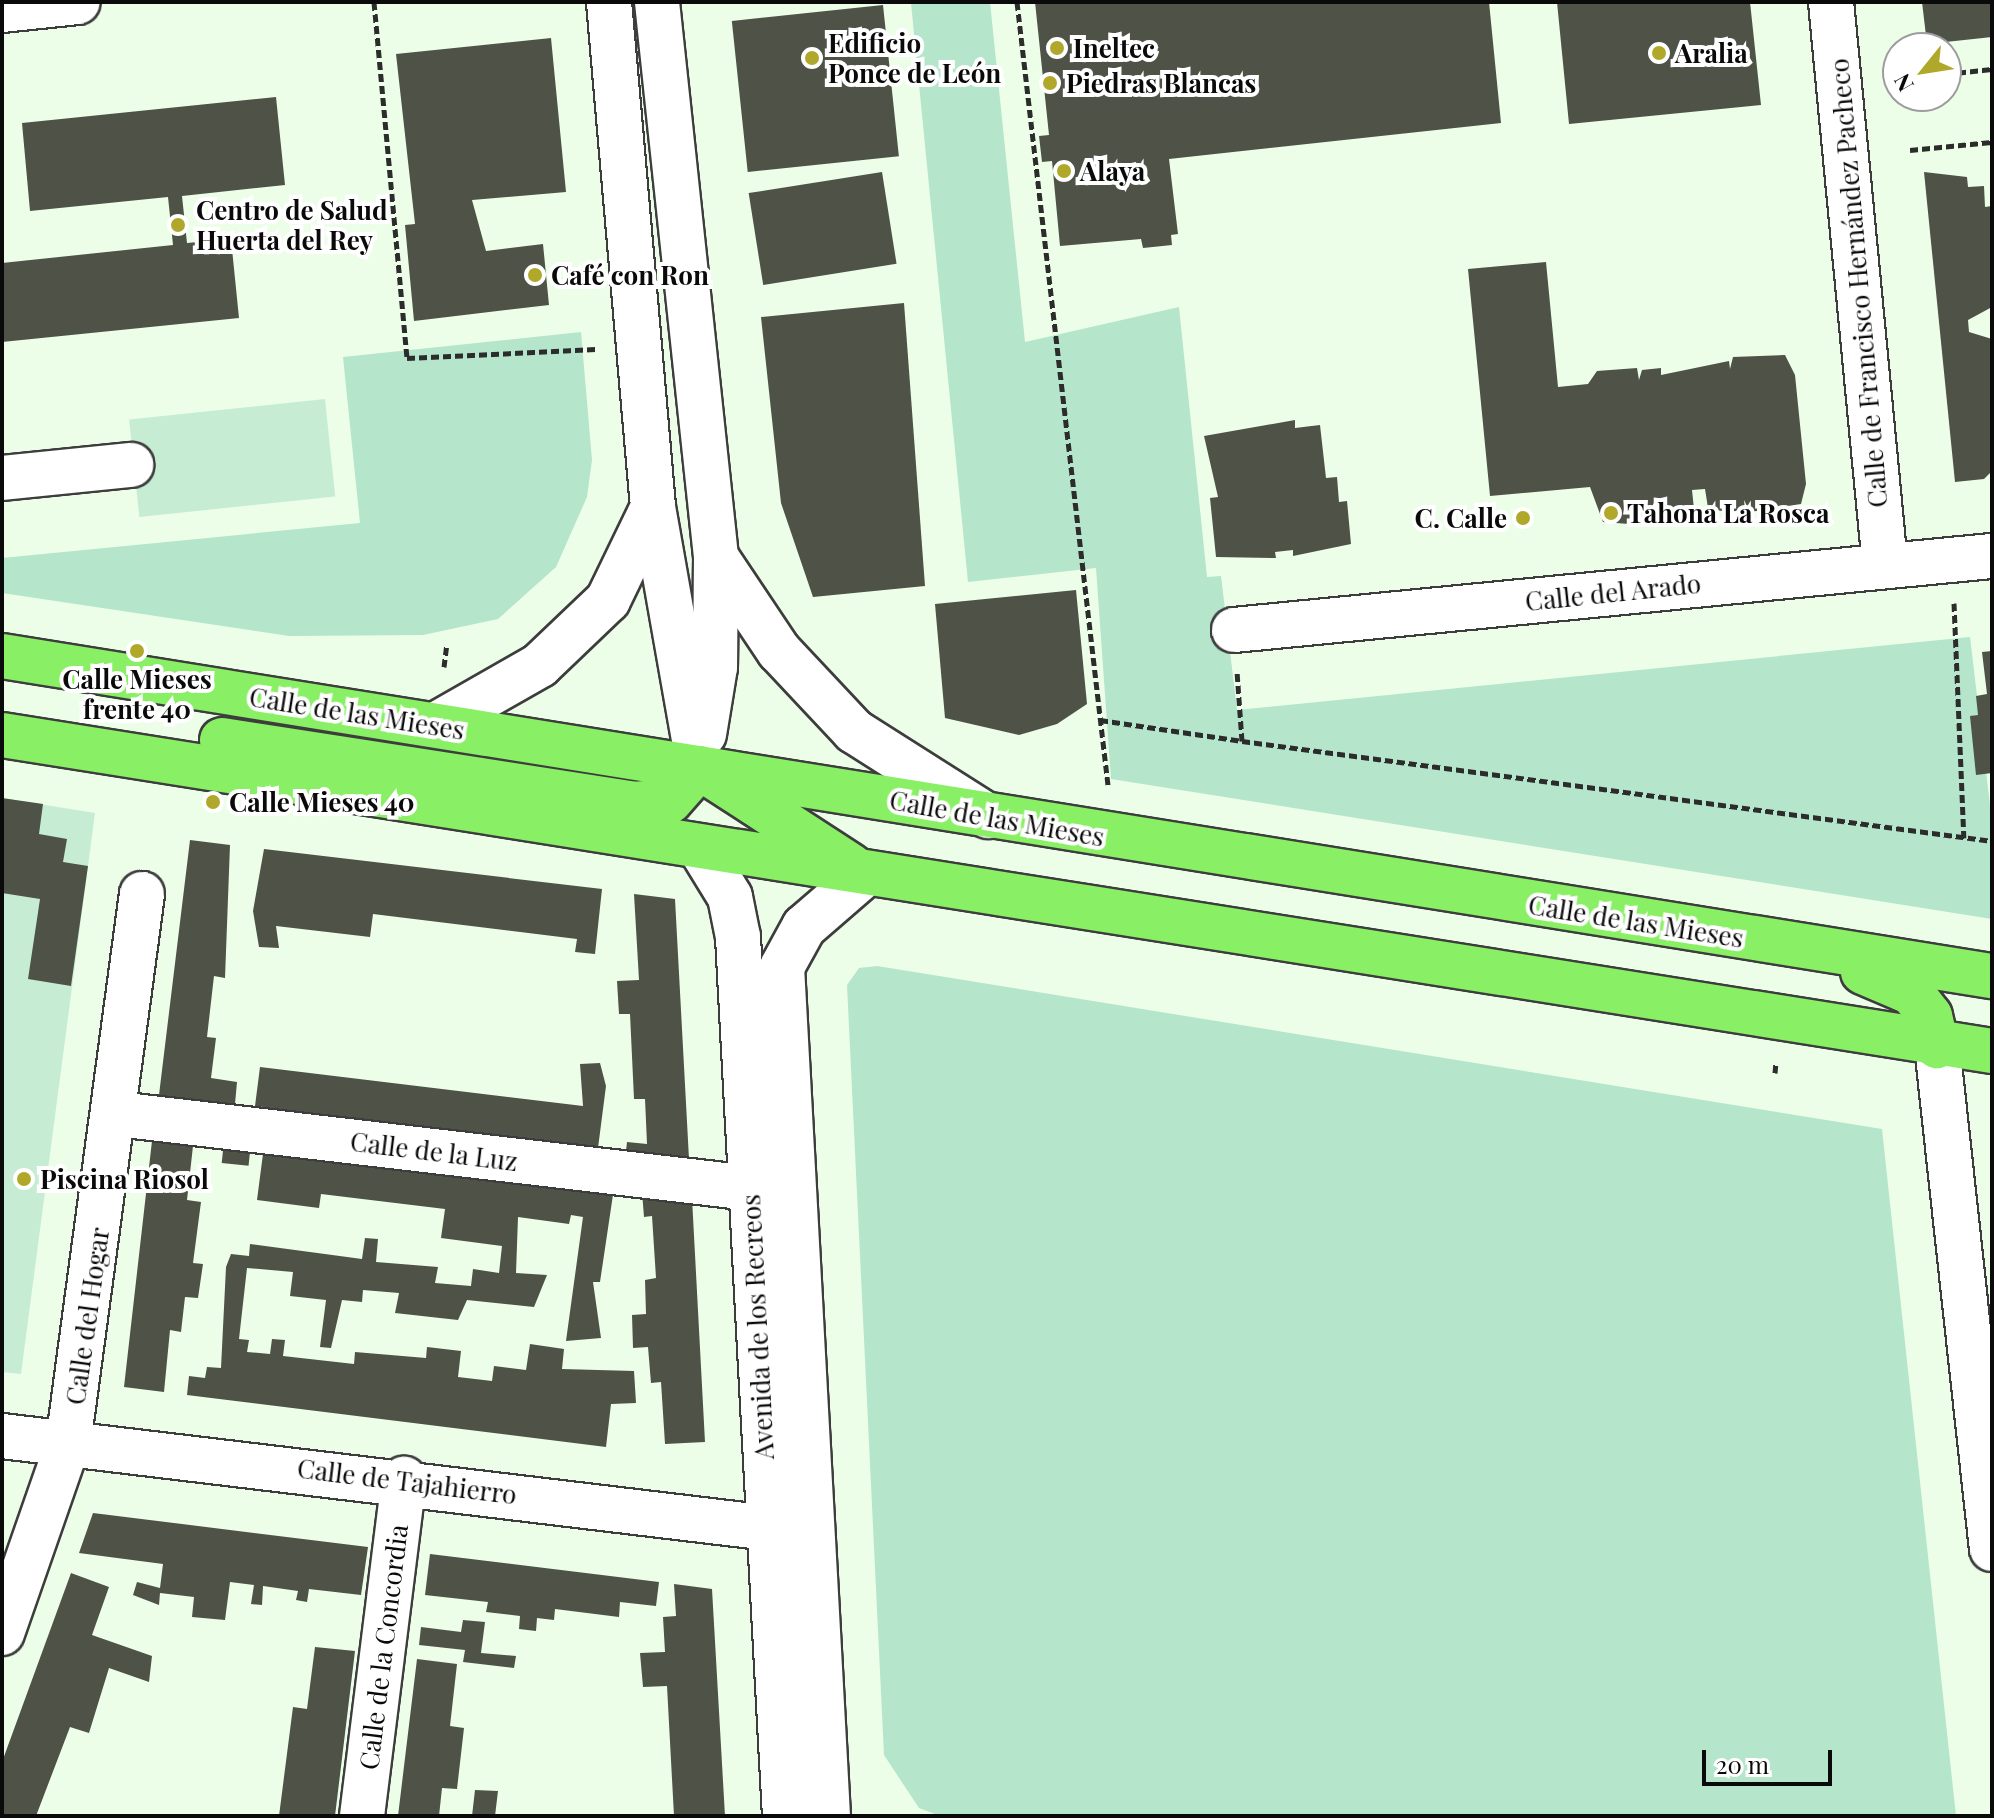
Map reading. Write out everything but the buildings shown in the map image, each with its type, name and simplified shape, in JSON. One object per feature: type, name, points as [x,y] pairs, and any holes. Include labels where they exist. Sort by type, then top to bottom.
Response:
[{"type":"main road","name":"Calle de las Mieses","points":[[2,656],[1815,951],[1992,976]]},
{"type":"main road","points":[[2,706],[634,804],[670,801],[699,768],[864,875]]},
{"type":"main road","points":[[2,735],[1937,1046],[1992,1051]]},
{"type":"main road","points":[[1815,951],[1912,993],[1930,1016],[1937,1046]]},
{"type":"main road","points":[[1937,1046],[1992,1020]]},
{"type":"street","points":[[2,10],[78,2]]},
{"type":"street","points":[[609,2],[653,507],[699,768]]},
{"type":"street","points":[[657,2],[716,557],[715,667],[699,768]]},
{"type":"street","name":"Calle de Francisco Hernández Pacheco","points":[[1831,2],[1885,565]]},
{"type":"street","points":[[2,478],[131,465]]},
{"type":"street","points":[[435,725],[540,665],[608,600],[653,507]]},
{"type":"street","name":"Calle del Arado","points":[[1234,630],[1992,556]]},
{"type":"street","points":[[716,557],[779,651],[854,731],[989,816]]},
{"type":"street","name":"Avenida de los Recreos","points":[[700,848],[730,897],[738,937],[766,1527],[785,1816]]},
{"type":"street","name":"Avenida de los Recreos","points":[[828,1816],[782,967],[804,927],[864,875]]},
{"type":"street","name":"Calle del Hogar","points":[[2,1633],[68,1444],[117,1114],[142,894]]},
{"type":"street","points":[[1937,1046],[1992,1549]]},
{"type":"street","name":"Calle de la Luz","points":[[117,1114],[750,1188]]},
{"type":"street","name":"Calle de Tajahierro","points":[[2,1436],[404,1479],[811,1533]]},
{"type":"street","name":"Calle de la Concordia","points":[[362,1816],[404,1479]]},
{"type":"path","points":[[374,2],[407,358],[641,347]]},
{"type":"path","points":[[1017,2],[1108,785]]},
{"type":"path","points":[[1962,72],[1992,69]]},
{"type":"path","points":[[1910,150],[1992,142]]},
{"type":"path","points":[[1954,592],[1964,838]]},
{"type":"path","points":[[1234,630],[1242,741]]},
{"type":"path","points":[[444,667],[447,644]]},
{"type":"path","points":[[1100,720],[1992,841]]},
{"type":"green space","points":[[990,2],[1025,342],[1179,307],[1207,577],[1221,576],[1237,710],[1970,637],[1992,822],[1992,919],[1111,779],[1096,568],[968,582],[911,3]]},
{"type":"green space","points":[[581,332],[592,460],[587,497],[556,567],[498,619],[423,635],[289,636],[2,593],[2,558],[360,523],[343,357]]},
{"type":"green space","points":[[325,399],[335,496],[139,517],[129,420]]},
{"type":"green space","name":"Piscina Riosol","points":[[2,798],[95,813],[21,1374],[2,1372]]},
{"type":"green space","points":[[877,966],[1882,1129],[1956,1816],[940,1816],[919,1808],[884,1755],[847,985],[859,968]]},
{"type":"place","name":"Ineltec","points":[[1057,48]]},
{"type":"place","name":"Aralia","points":[[1659,53]]},
{"type":"place","name":"Edificio Ponce de León","points":[[812,58]]},
{"type":"place","name":"Piedras Blancas","points":[[1050,83]]},
{"type":"place","name":"Alaya","points":[[1064,171]]},
{"type":"place","name":"Centro de Salud Huerta del Rey","points":[[178,225]]},
{"type":"place","name":"Café con Ron","points":[[535,275]]},
{"type":"place","name":"Tahona La Rosca","points":[[1611,513]]},
{"type":"place","name":"C. Calle","points":[[1523,518]]},
{"type":"place","name":"Calle Mieses frente 40","points":[[137,651]]},
{"type":"place","name":"Calle Mieses 40","points":[[213,802]]},
{"type":"place","name":"Piscina Riosol","points":[[24,1179]]}]
